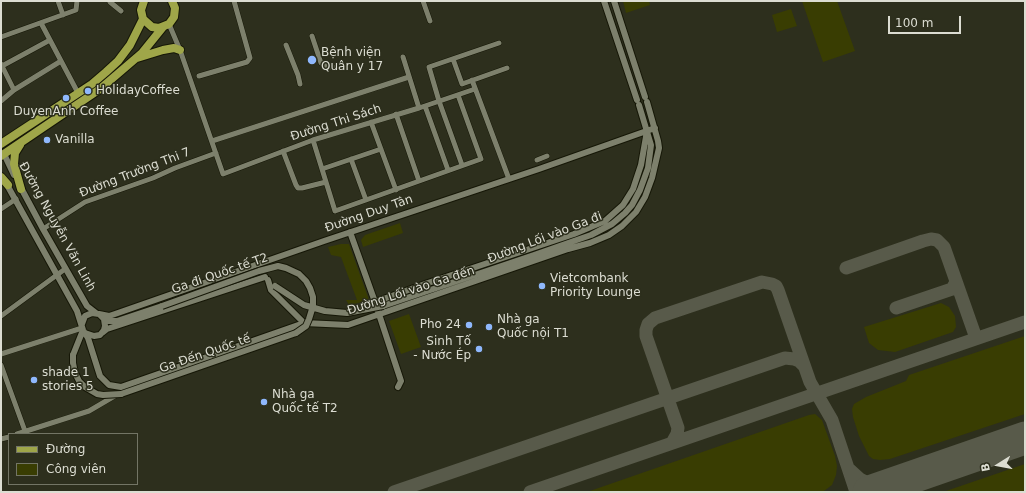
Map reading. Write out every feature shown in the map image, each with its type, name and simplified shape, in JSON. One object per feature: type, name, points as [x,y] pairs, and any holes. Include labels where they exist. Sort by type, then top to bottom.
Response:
[{"type":"main road","points":[[143,2],[141,10],[143,19],[152,27],[166,26]]},
{"type":"main road","points":[[2,153],[23,142],[100,89],[136,58],[174,17],[175,3]]},
{"type":"main road","points":[[1,144],[92,84],[118,62],[130,45],[143,19]]},
{"type":"main road","points":[[136,58],[163,50],[174,48],[180,50]]},
{"type":"main road","points":[[1,137],[8,136],[21,130]]},
{"type":"main road","points":[[22,190],[15,170],[14,158],[15,153],[23,142]]},
{"type":"main road","points":[[1,177],[8,185]]},
{"type":"street","points":[[58,1],[63,15]]},
{"type":"street","points":[[1,36],[41,24],[76,10],[77,1]]},
{"type":"street","points":[[199,76],[247,62],[250,58],[234,1]]},
{"type":"street","points":[[422,1],[430,21]]},
{"type":"street","points":[[375,302],[574,234],[606,221],[623,205],[633,189],[641,164],[647,130],[604,1]]},
{"type":"street","points":[[614,1],[655,128]]},
{"type":"street","points":[[110,2],[121,11]]},
{"type":"street","points":[[41,24],[78,93]]},
{"type":"street","points":[[166,26],[180,50],[216,153]]},
{"type":"street","points":[[312,36],[321,63],[329,67],[333,67]]},
{"type":"street","points":[[14,90],[2,65],[50,40]]},
{"type":"street","points":[[462,165],[439,101],[429,67],[499,43]]},
{"type":"street","points":[[286,45],[300,84]]},
{"type":"street","points":[[403,57],[419,108]]},
{"type":"street","points":[[453,59],[462,84],[507,68]]},
{"type":"street","points":[[1,101],[14,90],[61,60]]},
{"type":"street","points":[[624,63],[633,60]]},
{"type":"street","points":[[212,141],[409,77]]},
{"type":"street","points":[[472,80],[509,179]]},
{"type":"street","name":"Đường Thi Sách","points":[[216,153],[223,174],[312,140],[419,108],[475,89]]},
{"type":"street","points":[[312,140],[335,211],[481,159],[458,95]]},
{"type":"street","points":[[425,106],[448,170]]},
{"type":"street","points":[[396,114],[419,181]]},
{"type":"street","points":[[371,122],[396,190]]},
{"type":"street","name":"Đường Duy Tân","points":[[98,313],[109,316],[655,128]]},
{"type":"street","name":"Đường Lối vào Ga đến","points":[[83,328],[100,376],[104,381],[114,387],[121,387],[131,385],[304,323],[348,325],[568,249],[602,239],[616,231],[629,220],[636,212],[650,186],[659,148],[655,128]]},
{"type":"street","name":"Đường Lối vào Ga đi","points":[[260,264],[266,279],[304,305],[325,311],[347,313],[383,306],[534,255],[591,235],[612,224],[628,210],[643,183],[651,151],[647,130]]},
{"type":"street","points":[[322,169],[381,149]]},
{"type":"street","points":[[283,151],[298,188],[326,182]]},
{"type":"street","name":"Đường Nguyễn Văn Linh","points":[[2,153],[42,229],[87,306],[98,313]]},
{"type":"street","name":"Đường Trường Thi 7","points":[[42,229],[85,202],[216,153]]},
{"type":"street","points":[[537,160],[547,156]]},
{"type":"street","points":[[351,159],[366,200]]},
{"type":"street","name":"Đường Nguyễn Văn Linh","points":[[1,174],[58,274],[77,311],[83,328]]},
{"type":"street","points":[[1,209],[16,199]]},
{"type":"street","points":[[350,232],[401,381],[398,387]]},
{"type":"street","name":"Ga đi Quốc tế T2","points":[[104,319],[108,321],[117,321],[259,271],[278,266],[299,274],[306,281],[313,297],[313,306],[306,326],[296,333]]},
{"type":"street","points":[[1,316],[65,269]]},
{"type":"street","points":[[83,328],[94,336],[107,329],[266,279],[273,292],[304,323]]},
{"type":"street","points":[[83,328],[85,316],[92,312],[98,313],[104,319],[105,326],[102,333]]},
{"type":"street","points":[[1,354],[83,328]]},
{"type":"street","name":"Ga Đến Quốc tế","points":[[83,328],[73,355],[75,373],[85,387],[98,394],[104,395],[121,394],[296,333]]},
{"type":"street","points":[[1,365],[25,431]]},
{"type":"street","points":[[20,433],[89,411],[131,385]]},
{"type":"green space","points":[[623,1],[649,1],[650,5],[626,13]]},
{"type":"green space","points":[[802,1],[837,1],[855,51],[823,62]]},
{"type":"green space","points":[[791,9],[797,26],[777,32],[772,15]]},
{"type":"green space","points":[[400,223],[403,233],[363,247],[361,240],[365,235]]},
{"type":"green space","points":[[349,244],[369,300],[367,301],[349,305],[346,300],[357,300],[341,257],[331,255],[328,247]]},
{"type":"green space","points":[[941,303],[949,307],[955,316],[956,327],[953,332],[895,352],[878,350],[869,343],[864,327]]},
{"type":"green space","points":[[409,314],[421,347],[401,354],[389,321]]},
{"type":"green space","points":[[1025,336],[1025,414],[890,459],[873,459],[869,456],[859,436],[853,417],[852,409],[854,404],[866,397],[906,381],[909,375]]},
{"type":"green space","points":[[815,414],[822,420],[837,466],[836,475],[832,485],[824,491],[587,492],[809,415]]},
{"type":"green space","points":[[1025,464],[1025,492],[943,492]]},
{"type":"taxiway","points":[[846,268],[923,241],[931,239],[937,240],[944,247],[976,338]]},
{"type":"taxiway","points":[[672,443],[677,434],[678,428],[646,336],[648,324],[655,318],[762,282],[772,284],[776,286],[778,290],[810,382],[832,420],[856,492]]},
{"type":"taxiway","points":[[896,308],[952,289],[956,282]]},
{"type":"taxiway","points":[[530,492],[1025,322]]},
{"type":"taxiway","points":[[394,492],[785,358],[799,361],[804,366]]},
{"type":"taxiway","points":[[849,469],[860,479],[868,483],[880,485],[892,484]]},
{"type":"runway","points":[[869,492],[1025,438]]},
{"type":"place","name":"Bệnh viện Quân y 17","points":[[312,60]]},
{"type":"place","name":"HolidayCoffee","points":[[88,91]]},
{"type":"place","name":"DuyenAnh Coffee","points":[[66,98]]},
{"type":"place","name":"Vanilla","points":[[47,140]]},
{"type":"place","name":"Vietcombank Priority Lounge","points":[[542,286]]},
{"type":"place","name":"Pho 24","points":[[469,325]]},
{"type":"place","name":"Nhà ga Quốc nội T1","points":[[489,327]]},
{"type":"place","name":"Sinh Tố - Nước Ép","points":[[479,349]]},
{"type":"place","name":"shade 1 stories 5","points":[[34,380]]},
{"type":"place","name":"Nhà ga Quốc tế T2","points":[[264,402]]}]
